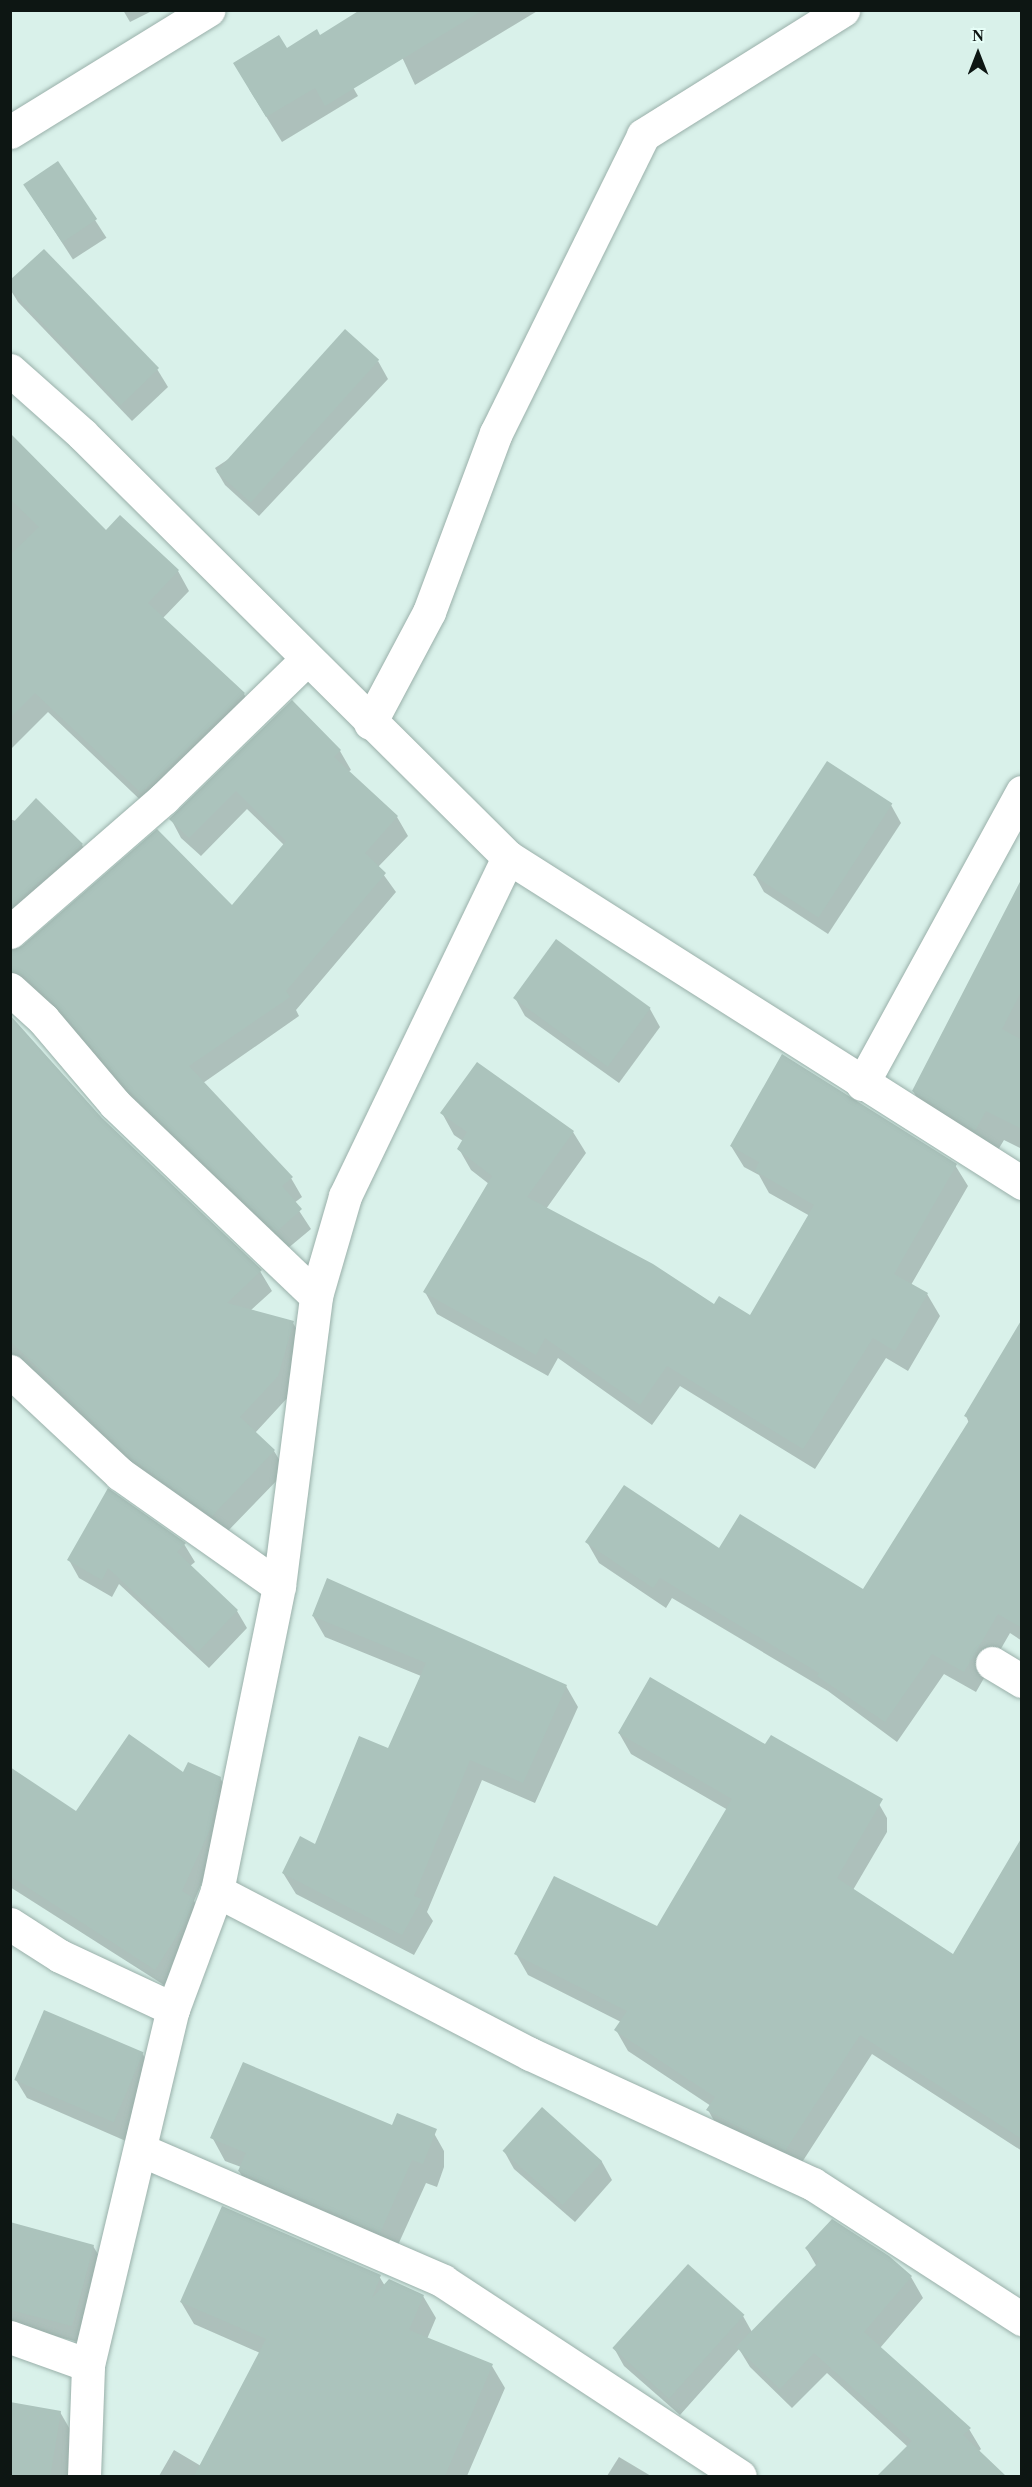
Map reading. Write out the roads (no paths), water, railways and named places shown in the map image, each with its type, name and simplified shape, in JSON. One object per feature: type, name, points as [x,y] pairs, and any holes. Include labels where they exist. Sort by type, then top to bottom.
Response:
[{"type":"street","points":[[10,132],[208,10]]},
{"type":"street","points":[[370,723],[429,612],[496,433],[643,135],[843,10]]},
{"type":"street","points":[[10,370],[82,435],[370,723],[508,857],[862,1084],[1022,1183]]},
{"type":"street","points":[[10,932],[164,798],[307,659]]},
{"type":"street","points":[[862,1084],[1022,792]]},
{"type":"street","points":[[84,2476],[88,2365],[173,2009],[217,1891],[279,1586],[315,1296],[345,1196],[508,857]]},
{"type":"street","points":[[10,988],[43,1019],[115,1104],[315,1296]]},
{"type":"street","points":[[10,1371],[120,1474],[279,1586]]},
{"type":"street","points":[[992,1663],[1022,1681]]},
{"type":"street","points":[[217,1891],[530,2054],[813,2184],[1022,2319]]},
{"type":"street","points":[[10,1924],[60,1956],[173,2009]]},
{"type":"street","points":[[141,2150],[443,2281],[740,2476]]},
{"type":"street","points":[[10,2337],[88,2365]]}]
